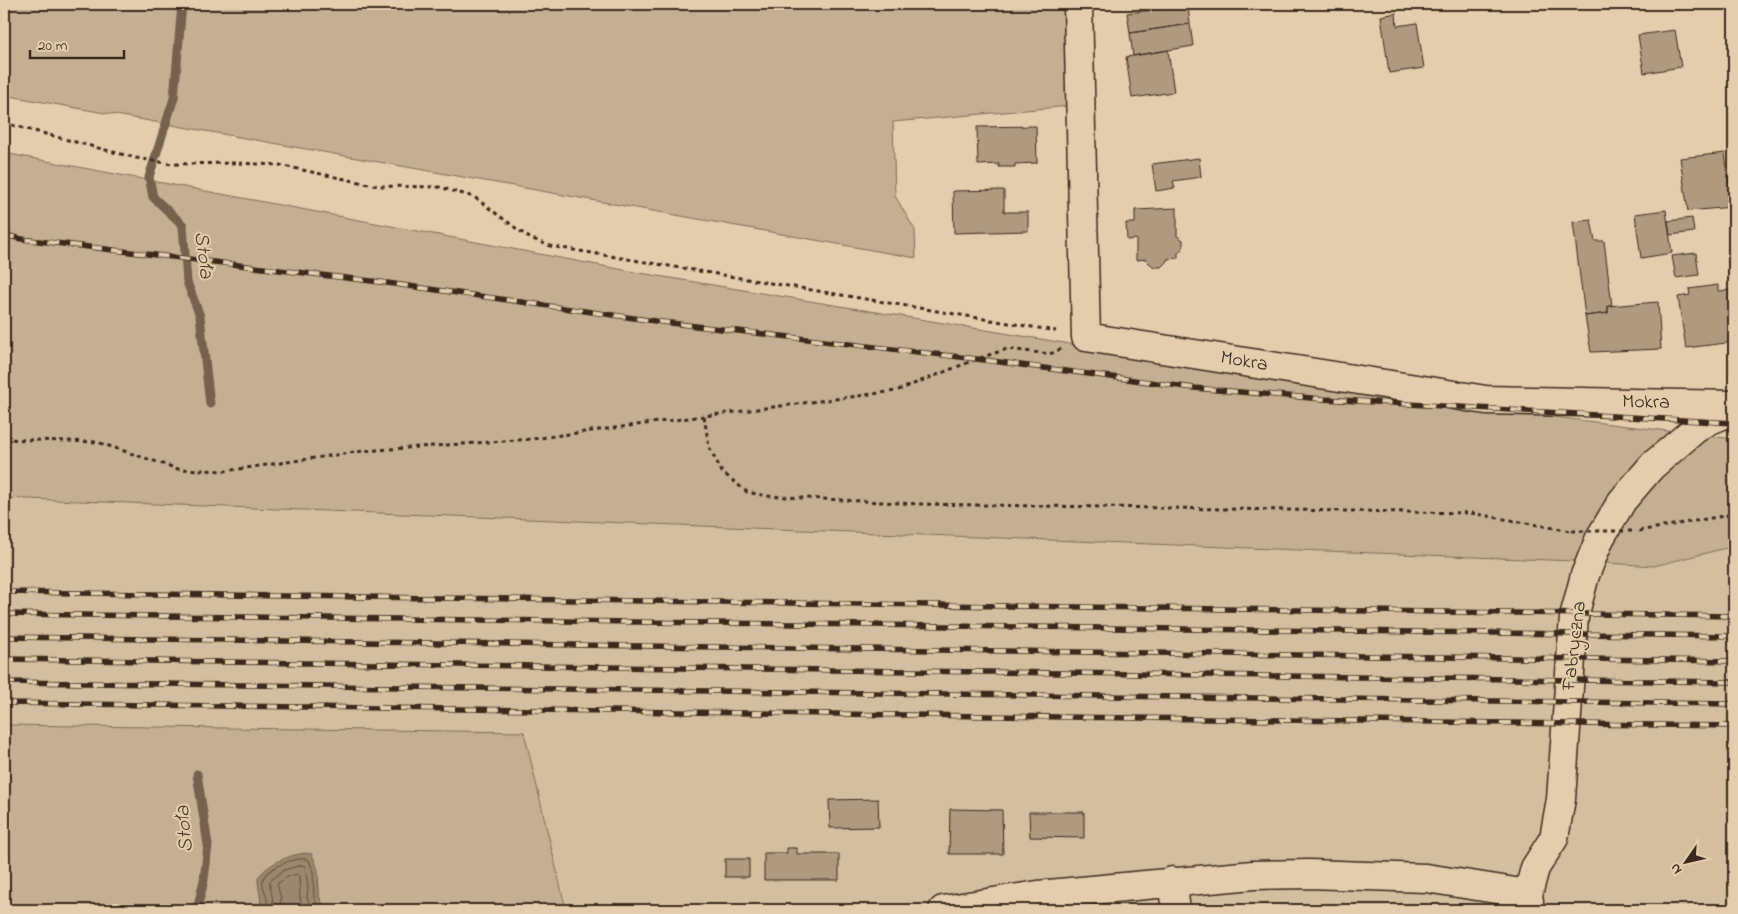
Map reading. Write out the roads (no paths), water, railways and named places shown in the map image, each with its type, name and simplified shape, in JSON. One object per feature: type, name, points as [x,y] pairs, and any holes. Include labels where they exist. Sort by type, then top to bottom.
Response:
[{"type":"street","name":"Mokra","points":[[1078,4],[1086,336],[1486,400],[1734,405]]},
{"type":"street","name":"Fabryczna","points":[[1529,902],[1535,868],[1554,838],[1561,799],[1574,617],[1585,575],[1600,538],[1622,501],[1652,466],[1694,430],[1708,421],[1734,410]]},
{"type":"street","points":[[943,910],[1038,895],[1172,881],[1253,875],[1309,874],[1426,878],[1529,902]]},
{"type":"street","points":[[1172,881],[1176,910]]},
{"type":"water","points":[[304,853],[312,854],[318,870],[319,896],[325,910],[259,910],[258,877],[268,867],[279,861]]},
{"type":"waterway","name":"Stoła","points":[[182,4],[174,98],[149,177],[153,197],[183,225],[187,282],[200,316],[210,404]]},
{"type":"waterway","name":"Stoła","points":[[197,774],[208,845],[204,880],[197,910]]},
{"type":"railway","points":[[4,235],[22,239],[380,282],[662,322],[977,359],[1194,388],[1323,399],[1734,423]]},
{"type":"railway","points":[[4,592],[1734,616]]},
{"type":"railway","points":[[4,614],[1734,636]]},
{"type":"railway","points":[[4,637],[1734,661]]},
{"type":"railway","points":[[4,659],[1734,682]]},
{"type":"railway","points":[[4,682],[1734,704]]},
{"type":"railway","points":[[4,703],[1734,726]]}]
